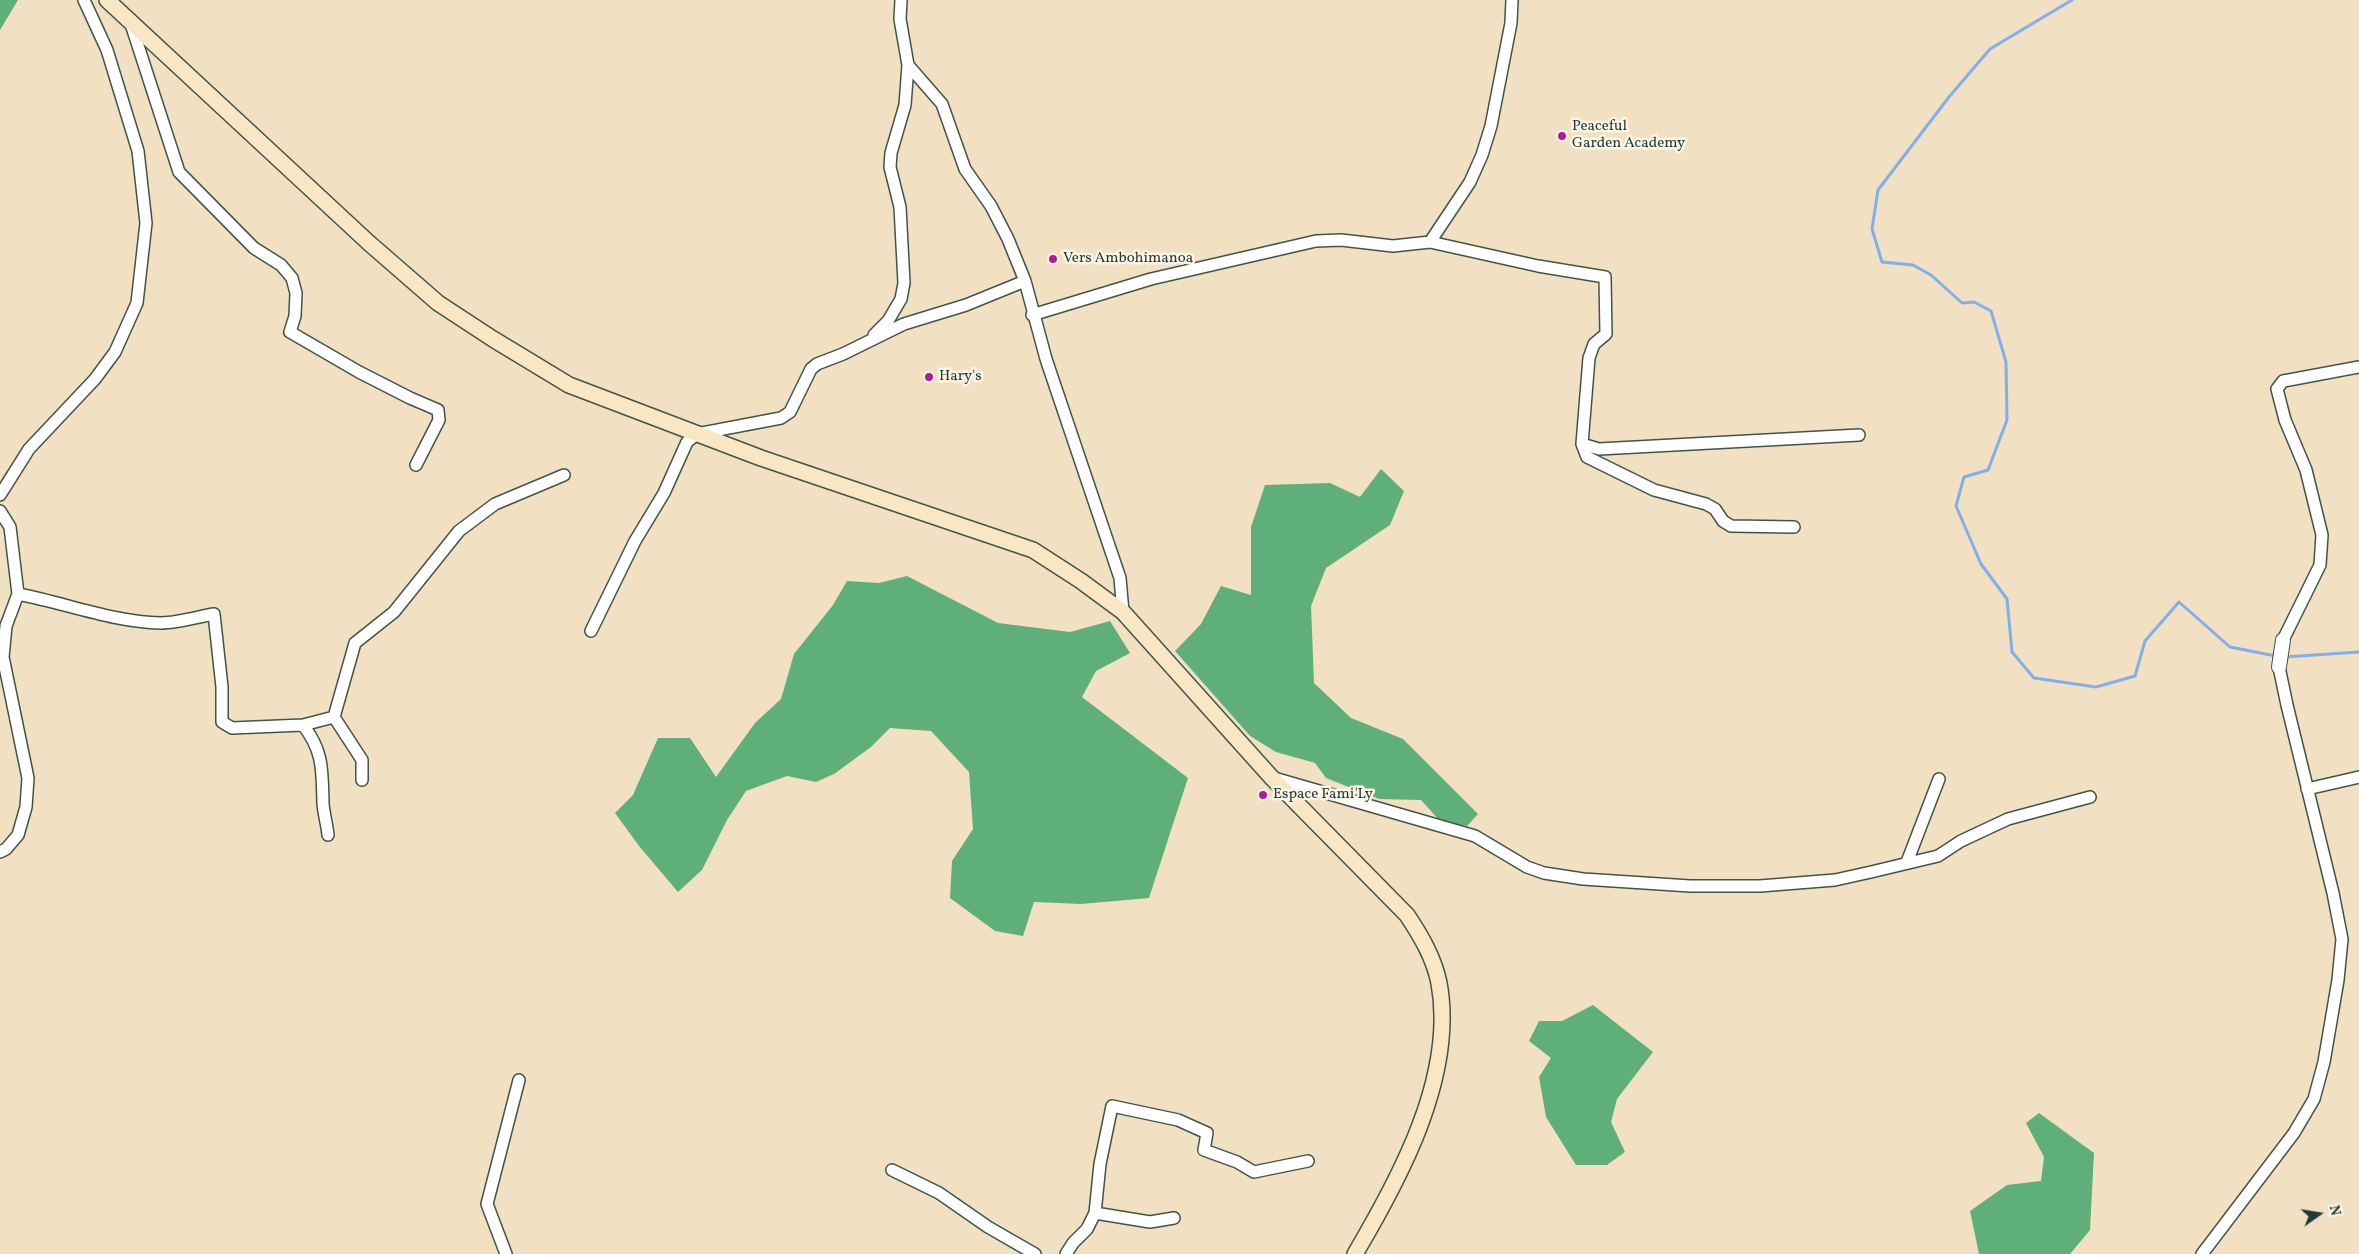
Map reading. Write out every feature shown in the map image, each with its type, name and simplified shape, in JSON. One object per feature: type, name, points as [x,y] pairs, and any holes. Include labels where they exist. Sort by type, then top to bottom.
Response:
[{"type":"main road","points":[[107,0],[369,243],[438,303],[485,335],[569,385],[648,413],[697,434],[1033,550],[1124,612],[1272,778],[1407,915],[1422,937],[1438,982],[1440,1006],[1438,1058],[1425,1110],[1381,1211],[1355,1254]]},
{"type":"street","points":[[0,495],[29,449],[95,379],[110,359],[137,303],[146,223],[138,151],[107,50],[84,0]]},
{"type":"street","points":[[868,341],[888,321],[901,299],[904,283],[900,207],[890,167],[891,153],[905,105],[908,66],[900,19],[901,0]]},
{"type":"street","points":[[1430,242],[1470,182],[1482,155],[1491,126],[1511,23],[1512,0]]},
{"type":"street","points":[[131,22],[179,172],[254,248],[281,265],[292,278],[296,293],[295,316],[290,332],[359,372],[438,410],[439,420],[416,466]]},
{"type":"street","points":[[908,66],[942,104],[965,168],[991,206],[1008,239],[1025,281],[1032,315],[1120,578],[1124,612]]},
{"type":"street","points":[[1032,315],[1152,278],[1316,241],[1342,240],[1393,246],[1430,242],[1538,266],[1605,277],[1606,334],[1594,344],[1589,358],[1582,444],[1587,457],[1654,490],[1694,499],[1706,504],[1715,509],[1723,521],[1731,526],[1794,527]]},
{"type":"street","points":[[591,631],[635,541],[664,493],[687,442],[697,434],[781,418],[790,412],[811,369],[817,364],[904,324],[983,299],[1025,281]]},
{"type":"street","points":[[2202,1254],[2294,1133],[2314,1098],[2324,1062],[2338,980],[2342,939],[2333,893],[2279,667],[2283,640],[2320,565],[2322,535],[2306,470],[2285,420],[2277,388],[2283,382],[2289,380],[2359,366]]},
{"type":"street","points":[[1582,444],[1599,449],[1859,435]]},
{"type":"street","points":[[362,780],[362,760],[334,718],[355,643],[394,612],[459,532],[495,504],[564,475]]},
{"type":"street","points":[[0,511],[10,527],[18,594],[6,626],[3,657],[28,778],[26,807],[18,835],[6,849],[0,852]]},
{"type":"street","points":[[18,594],[41,598],[99,615],[162,623],[214,614],[222,687],[222,722],[232,728],[302,725],[334,718]]},
{"type":"street","points":[[302,725],[313,738],[323,769],[323,806],[328,835]]},
{"type":"street","points":[[2307,789],[2359,777]]},
{"type":"street","points":[[1272,778],[1475,836],[1527,867],[1544,873],[1583,880],[1690,886],[1760,886],[1835,880],[1938,856],[1960,841],[2008,819],[2090,797]]},
{"type":"street","points":[[1907,862],[1939,779]]},
{"type":"street","points":[[506,1254],[487,1204],[519,1080]]},
{"type":"street","points":[[1066,1254],[1073,1242],[1087,1229],[1095,1213],[1100,1164],[1112,1106],[1178,1120],[1207,1133],[1204,1150],[1237,1162],[1254,1172],[1308,1161]]},
{"type":"street","points":[[892,1170],[940,1192],[988,1227],[1035,1254]]},
{"type":"street","points":[[1095,1213],[1150,1222],[1174,1218]]},
{"type":"green space","points":[[0,0],[18,0],[0,30]]},
{"type":"green space","points":[[1381,469],[1404,491],[1390,525],[1326,568],[1311,606],[1314,683],[1351,718],[1403,739],[1478,814],[1467,826],[1440,821],[1421,800],[1379,799],[1326,778],[1315,763],[1276,752],[1250,736],[1175,651],[1201,624],[1221,586],[1251,595],[1251,527],[1265,485],[1330,483],[1360,497]]},
{"type":"green space","points":[[907,576],[998,623],[1070,632],[1110,621],[1130,653],[1096,671],[1082,697],[1188,778],[1149,898],[1081,904],[1034,902],[1023,936],[995,931],[950,898],[952,861],[973,829],[969,772],[931,731],[890,728],[871,747],[834,774],[816,782],[787,776],[746,791],[727,820],[702,870],[678,892],[639,846],[615,813],[633,795],[658,738],[690,738],[716,777],[755,723],[781,699],[794,654],[833,605],[847,581],[879,583]]},
{"type":"green space","points":[[1593,1005],[1653,1052],[1617,1099],[1611,1122],[1625,1152],[1607,1165],[1576,1165],[1546,1117],[1539,1077],[1551,1058],[1529,1041],[1539,1021],[1562,1021]]},
{"type":"green space","points":[[2039,1113],[2094,1153],[2090,1230],[2070,1254],[1979,1254],[1970,1211],[2007,1185],[2041,1181],[2044,1157],[2026,1123]]},
{"type":"waterway","points":[[2072,0],[1990,49],[1949,97],[1878,190],[1872,229],[1882,262],[1913,265],[1931,275],[1962,303],[1974,302],[1991,311],[2006,362],[2007,420],[1988,470],[1964,477],[1956,506],[1981,564],[2007,599],[2012,652],[2034,678],[2096,687],[2135,676],[2145,641],[2179,602],[2230,647],[2276,656]]},
{"type":"waterway","points":[[2285,657],[2359,652]]},
{"type":"place","name":"Peaceful Garden Academy","points":[[1562,136]]},
{"type":"place","name":"Vers Ambohimanoa","points":[[1053,259]]},
{"type":"place","name":"Hary's","points":[[929,377]]},
{"type":"place","name":"Espace Fami'Ly","points":[[1263,795]]}]
